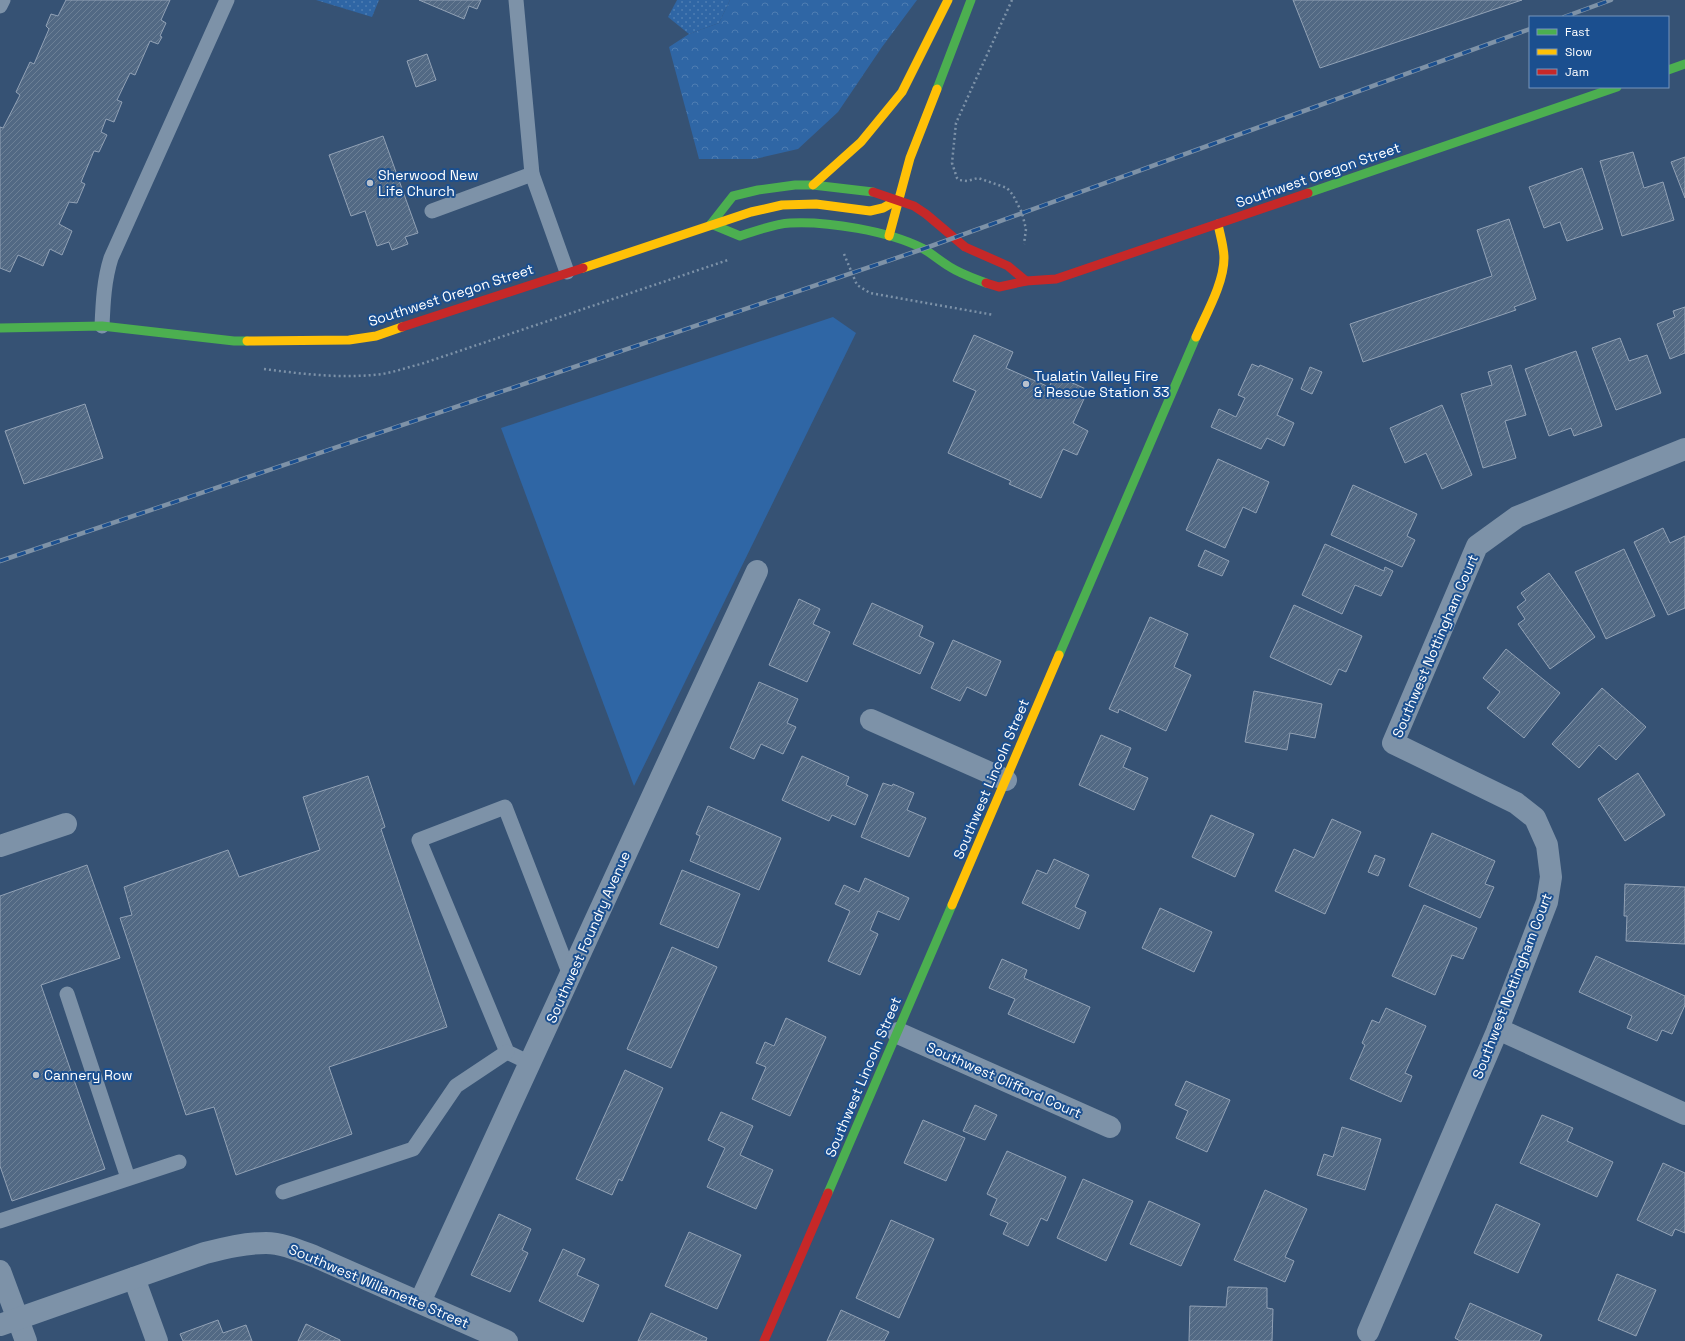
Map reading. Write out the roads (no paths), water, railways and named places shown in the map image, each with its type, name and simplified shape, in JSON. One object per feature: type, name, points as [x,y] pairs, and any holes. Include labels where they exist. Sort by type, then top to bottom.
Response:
[{"type":"main road","points":[[813,185],[860,143],[896,101],[902,92],[948,0]]},
{"type":"main road","points":[[889,236],[910,158],[971,0]]},
{"type":"main road","points":[[1669,70],[1685,64]]},
{"type":"main road","name":"Southwest Oregon Street","points":[[0,328],[102,326],[234,341],[359,339],[401,329],[711,224],[740,236],[768,227],[810,222],[850,227],[904,240],[923,249],[966,276],[999,287],[1026,281],[1056,279],[1614,88]]},
{"type":"main road","points":[[711,224],[734,196],[778,187],[813,185],[859,189],[880,193],[914,206],[926,214],[965,247],[1008,266],[1026,281]]},
{"type":"main road","points":[[711,224],[751,212],[782,205],[833,205],[870,211],[883,208],[899,199]]},
{"type":"main road","name":"Southwest Lincoln Street","points":[[764,1341],[1217,288],[1224,269],[1224,257],[1218,224]]},
{"type":"street","name":"Southwest Nottingham Court","points":[[1368,1332],[1498,1029],[1546,902],[1551,877],[1547,845],[1535,818],[1516,803],[1393,743],[1477,546],[1517,517],[1685,449]]},
{"type":"street","name":"Southwest Foundry Avenue","points":[[420,1302],[654,789],[757,572]]},
{"type":"street","points":[[871,720],[1006,780]]},
{"type":"street","points":[[0,846],[66,824]]},
{"type":"street","points":[[1498,1029],[1685,1114]]},
{"type":"street","name":"Southwest Clifford Court","points":[[898,1032],[1110,1127]]},
{"type":"street","name":"Southwest Willamette Street","points":[[9,1322],[205,1253],[240,1245],[267,1243],[292,1248],[316,1257],[507,1341]]},
{"type":"street","points":[[0,1271],[9,1322],[26,1341]]},
{"type":"street","points":[[134,1278],[157,1341]]},
{"type":"lane","points":[[0,6],[3,0]]},
{"type":"lane","points":[[102,326],[104,290],[111,258],[227,0]]},
{"type":"lane","points":[[516,0],[532,174],[567,272]]},
{"type":"lane","points":[[432,211],[532,174]]},
{"type":"lane","points":[[530,1063],[506,1052],[420,840],[505,807],[570,975]]},
{"type":"lane","points":[[67,994],[128,1178]]},
{"type":"lane","points":[[283,1192],[413,1149],[456,1086],[506,1052]]},
{"type":"lane","points":[[0,1221],[179,1162]]},
{"type":"railway","points":[[1567,16],[1611,0]]},
{"type":"railway","points":[[0,561],[923,249],[1529,29]]},
{"type":"place","name":"Sherwood New Life Church","points":[[370,183]]},
{"type":"place","name":"Tualatin Valley Fire & Rescue Station 33","points":[[1026,384]]},
{"type":"place","name":"Cannery Row","points":[[36,1075]]}]
